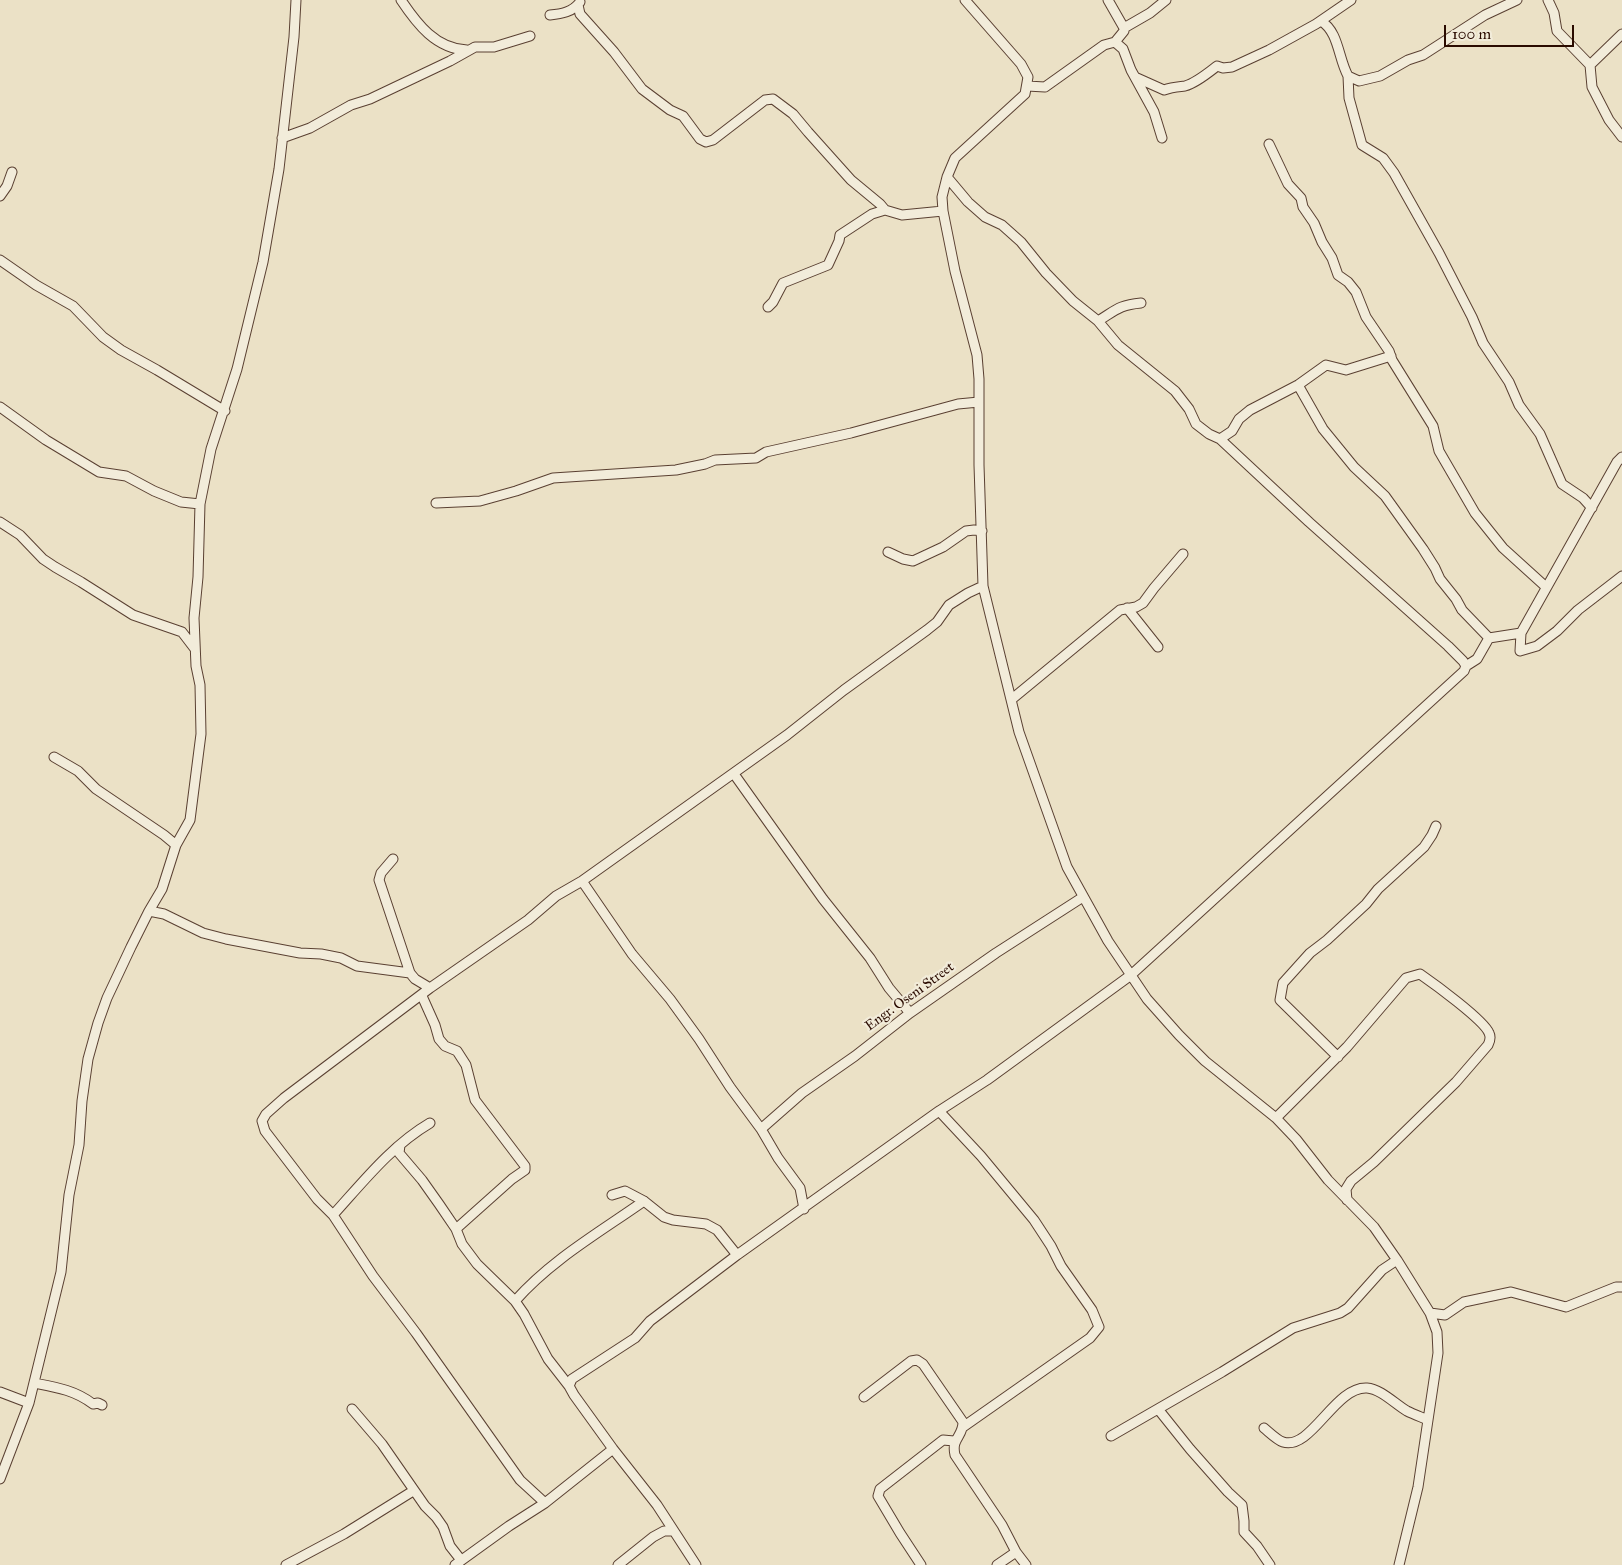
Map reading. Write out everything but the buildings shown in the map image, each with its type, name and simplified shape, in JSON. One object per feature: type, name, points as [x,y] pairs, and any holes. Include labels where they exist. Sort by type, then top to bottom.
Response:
[{"type":"street","points":[[0,1478],[29,1403],[61,1272],[69,1195],[79,1145],[82,1101],[88,1059],[107,998],[149,911],[162,889],[176,845],[190,820],[201,734],[201,693],[195,649],[194,618],[198,577],[200,504],[211,449],[225,411],[247,334],[263,262],[278,178],[294,37],[296,0]]},
{"type":"street","points":[[400,0],[429,35],[449,47],[467,50]]},
{"type":"street","points":[[966,0],[1021,64],[1028,77],[1025,94],[955,158],[947,177],[942,197],[943,211],[957,279],[977,356],[983,586],[1019,732],[1067,867],[1108,941],[1131,975],[1148,999],[1205,1061],[1276,1118],[1296,1139],[1328,1180],[1374,1228],[1397,1260],[1430,1313],[1437,1332],[1438,1353],[1418,1487],[1399,1565]]},
{"type":"street","points":[[1108,0],[1124,28]]},
{"type":"street","points":[[1027,86],[1045,87],[1104,45],[1115,42],[1124,31],[1124,28],[1150,13],[1166,0]]},
{"type":"street","points":[[1135,77],[1164,90],[1174,86],[1185,86],[1207,75],[1217,66],[1223,68],[1232,67],[1269,50],[1321,21],[1351,0]]},
{"type":"street","points":[[1348,81],[1359,82],[1380,76],[1408,60],[1423,55],[1486,15],[1517,0]]},
{"type":"street","points":[[1548,0],[1554,13],[1557,31],[1590,65],[1592,87],[1609,120],[1622,137]]},
{"type":"street","points":[[550,15],[573,10],[580,3]]},
{"type":"street","points":[[580,3],[580,14],[614,52],[642,89],[670,110],[683,116],[700,138],[706,142],[713,140],[765,100],[773,99],[793,114],[851,180],[880,204],[884,210]]},
{"type":"street","points":[[1321,21],[1329,26],[1333,33],[1348,81],[1349,98],[1362,145],[1384,158],[1394,173],[1439,253],[1483,343],[1509,382],[1519,405],[1540,434],[1562,484],[1583,498],[1592,508]]},
{"type":"street","points":[[1590,65],[1622,34]]},
{"type":"street","points":[[282,138],[310,128],[351,105],[370,99],[450,61],[467,50],[475,47],[494,47],[530,36]]},
{"type":"street","points":[[1115,42],[1123,49],[1135,77],[1154,112],[1162,138]]},
{"type":"street","points":[[1269,144],[1288,184],[1301,198],[1303,207],[1314,223],[1322,242],[1332,258],[1338,275],[1348,282],[1356,292],[1366,317],[1433,426],[1439,451],[1474,513],[1503,548],[1546,587]]},
{"type":"street","points":[[0,196],[7,186],[12,172]]},
{"type":"street","points":[[947,177],[968,202],[985,217],[1002,225],[1021,242],[1046,273],[1073,301],[1098,321],[1118,345],[1175,391],[1189,408],[1196,424],[1209,434],[1220,439],[1316,529],[1448,646],[1463,660],[1466,666]]},
{"type":"street","points":[[768,308],[783,283],[828,264],[840,236],[872,214],[884,210],[902,215],[943,211]]},
{"type":"street","points":[[0,260],[36,285],[73,306],[103,337],[121,350],[225,411]]},
{"type":"street","points":[[1098,321],[1116,308],[1126,304],[1141,303]]},
{"type":"street","points":[[1220,439],[1232,431],[1239,419],[1250,410],[1298,385],[1326,365],[1346,370],[1391,356]]},
{"type":"street","points":[[1298,385],[1323,428],[1354,468],[1385,496],[1462,610],[1489,638]]},
{"type":"street","points":[[436,503],[480,501],[516,492],[552,478],[676,470],[715,460],[756,458],[766,452],[851,433],[958,404],[979,402]]},
{"type":"street","points":[[0,407],[46,440],[99,472],[126,476],[181,502],[200,504]]},
{"type":"street","points":[[1622,456],[1521,633],[1520,651],[1537,646],[1557,631],[1578,610],[1622,576]]},
{"type":"street","points":[[0,522],[20,535],[43,559],[55,567],[133,615],[182,632],[195,649]]},
{"type":"street","points":[[888,552],[912,561],[943,548],[966,531],[982,530]]},
{"type":"street","points":[[1012,699],[1120,610],[1136,607],[1143,603],[1183,554]]},
{"type":"street","points":[[545,1503],[520,1480],[416,1333],[373,1276],[333,1216],[317,1199],[265,1131],[262,1121],[266,1114],[284,1098],[422,996],[430,988],[528,920],[556,896],[582,881],[708,790],[734,774],[932,626],[949,605],[983,586]]},
{"type":"street","points":[[1127,608],[1158,647]]},
{"type":"street","points":[[1489,638],[1521,633]]},
{"type":"street","points":[[569,1386],[572,1379],[579,1373],[635,1338],[650,1321],[737,1255],[939,1111],[987,1080],[1131,975],[1464,671],[1466,666],[1477,659],[1489,638]]},
{"type":"street","points":[[54,757],[78,771],[96,789],[176,845]]},
{"type":"street","points":[[734,774],[823,899],[870,958],[889,988],[910,1013]]},
{"type":"street","points":[[1338,1056],[1280,1000],[1284,983],[1310,953],[1360,910],[1378,889],[1424,847],[1436,826]]},
{"type":"street","points":[[393,859],[381,872],[379,880],[410,973],[430,988]]},
{"type":"street","points":[[582,881],[632,954],[670,999],[761,1130],[778,1158],[800,1188],[804,1209]]},
{"type":"street","name":"Engr. Oseni Street","points":[[761,1130],[802,1093],[855,1056],[910,1013],[996,953],[1083,897]]},
{"type":"street","points":[[149,911],[164,914],[203,933],[226,939],[300,953],[341,958],[357,966],[410,973]]},
{"type":"street","points":[[1276,1118],[1338,1056],[1406,978],[1420,974],[1443,990],[1489,1032],[1490,1040],[1488,1045],[1456,1082],[1374,1162],[1351,1181],[1346,1189],[1347,1200]]},
{"type":"street","points":[[422,996],[439,1039],[445,1046],[457,1051],[466,1065],[475,1100],[525,1166],[525,1170],[512,1179],[456,1229]]},
{"type":"street","points":[[939,1111],[981,1156],[1034,1220],[1061,1266],[1092,1310],[1098,1327],[1090,1338],[963,1427],[954,1441],[955,1455],[1002,1525],[1016,1552],[1026,1565]]},
{"type":"street","points":[[333,1216],[384,1160],[411,1134],[430,1123]]},
{"type":"street","points":[[400,1145],[399,1153],[422,1180],[456,1229],[462,1244],[477,1264],[515,1301],[548,1358],[569,1386],[574,1396],[613,1450],[657,1505],[696,1565]]},
{"type":"street","points":[[612,1194],[625,1191],[644,1201],[664,1217],[706,1224],[718,1230],[737,1255]]},
{"type":"street","points":[[515,1301],[528,1286],[589,1237],[644,1201]]},
{"type":"street","points":[[1111,1436],[1294,1328],[1340,1313],[1348,1308],[1382,1270],[1397,1260]]},
{"type":"street","points":[[1430,1313],[1445,1315],[1464,1302],[1511,1292],[1566,1307],[1616,1287],[1622,1287]]},
{"type":"street","points":[[864,1396],[911,1361],[917,1360],[924,1364],[958,1413],[963,1422],[963,1427]]},
{"type":"street","points":[[34,1383],[68,1390],[84,1397],[93,1404],[98,1403],[102,1405]]},
{"type":"street","points":[[1264,1428],[1283,1442],[1296,1442],[1317,1426],[1335,1405],[1354,1390],[1368,1388],[1385,1396],[1408,1412],[1428,1420]]},
{"type":"street","points":[[0,1392],[29,1403]]},
{"type":"street","points":[[1158,1408],[1190,1449],[1242,1505],[1244,1532],[1257,1546],[1270,1565]]},
{"type":"street","points":[[352,1409],[382,1444],[424,1506],[436,1517],[443,1527],[458,1563],[509,1526],[545,1503],[613,1450]]},
{"type":"street","points":[[921,1565],[878,1496],[880,1489],[943,1440],[954,1441]]},
{"type":"street","points":[[286,1565],[344,1534],[413,1491]]},
{"type":"street","points":[[618,1565],[628,1555],[653,1537],[664,1531],[673,1531]]},
{"type":"street","points":[[997,1565],[1016,1552]]}]
